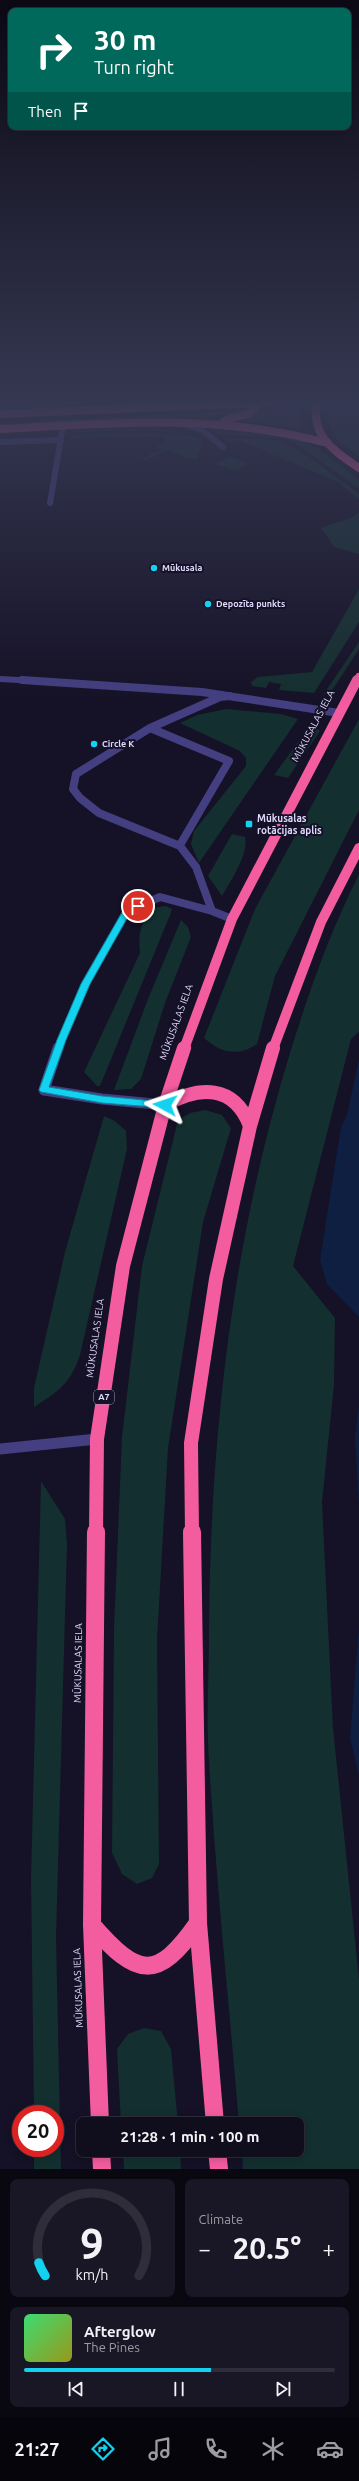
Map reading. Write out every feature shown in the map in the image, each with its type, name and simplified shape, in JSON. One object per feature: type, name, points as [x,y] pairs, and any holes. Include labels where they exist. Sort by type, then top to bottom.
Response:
[{"type":"highway","name":"MŪKUSALAS IELA","points":[[100,2117],[92,1925],[97,1439],[123,1266],[165,1105],[188,1036],[232,919],[359,677]]},
{"type":"highway","points":[[214,2117],[198,1924],[191,1443],[216,1279],[250,1126],[270,1056],[319,929],[359,848]]},
{"type":"highway","points":[[165,1105],[196,1092],[222,1094],[242,1107],[250,1126]]},
{"type":"highway","points":[[92,1925],[113,1950],[126,1961],[143,1966],[157,1966],[170,1959],[183,1948],[198,1924]]},
{"type":"highway","points":[[101,2157],[102,2169]]},
{"type":"highway","points":[[218,2157],[219,2169]]},
{"type":"street","points":[[0,679],[113,685],[230,696],[339,713]]},
{"type":"street","points":[[212,912],[195,864],[180,845],[131,828],[104,815],[85,804],[73,789],[76,774],[150,728],[220,697],[230,696]]},
{"type":"street","points":[[150,728],[229,762],[180,845]]},
{"type":"street","points":[[165,1105],[102,1100],[44,1090],[61,1040],[85,984],[127,911],[160,897],[232,919]]},
{"type":"street","points":[[0,1449],[97,1439]]},
{"type":"green space","points":[[359,512],[359,554],[334,547],[321,528],[353,517]]},
{"type":"green space","points":[[359,589],[359,622],[314,693],[279,690],[281,684],[269,682],[266,688],[252,686],[251,682],[258,677],[312,672]]},
{"type":"green space","points":[[359,642],[359,649],[333,689],[323,695]]},
{"type":"green space","points":[[226,709],[281,714],[298,719],[199,863],[191,844],[194,831],[246,766],[246,758],[240,751],[180,723],[197,715]]},
{"type":"green space","points":[[359,719],[359,810],[275,976],[257,1044],[243,1051],[229,1052],[223,1050],[204,1038],[255,909]]},
{"type":"green space","points":[[312,723],[320,731],[288,778],[274,775]]},
{"type":"green space","points":[[232,834],[245,837],[244,851],[238,868],[222,896],[208,876]]},
{"type":"green space","points":[[359,874],[359,1032],[351,1039],[293,1266],[335,1318],[334,1385],[322,1502],[333,1728],[359,1979],[359,2169],[243,2169],[242,2157],[304,2157],[304,2117],[238,2117],[215,1852],[208,1745],[210,1559],[220,1413],[228,1340],[239,1268],[253,1196],[270,1124],[305,1007],[329,940]]},
{"type":"green space","points":[[166,906],[172,909],[170,915],[100,1086],[97,1086],[84,1072],[140,953],[139,940],[145,919],[153,908]]},
{"type":"green space","points":[[181,920],[188,927],[191,937],[165,1003],[141,1079],[131,1089],[114,1090],[148,999]]},
{"type":"green space","points":[[205,1110],[222,1115],[231,1128],[203,1222],[168,1448],[157,1640],[159,1864],[152,1878],[137,1884],[122,1874],[112,1853],[114,1629],[122,1437],[142,1266],[178,1120],[190,1113]]},
{"type":"green space","points":[[104,1116],[115,1121],[126,1131],[127,1149],[80,1355],[72,1373],[63,1386],[34,1407],[34,1388],[65,1252]]},
{"type":"green space","points":[[41,1481],[65,1519],[67,1544],[56,1937],[60,2105],[34,2105],[31,1878]]},
{"type":"green space","points":[[144,2028],[161,2031],[171,2049],[177,2117],[121,2117],[117,2049],[128,2034]]},
{"type":"green space","points":[[34,2157],[61,2157],[61,2169],[34,2169]]},
{"type":"green space","points":[[123,2157],[180,2157],[181,2169],[124,2169]]},
{"type":"water","points":[[359,1059],[359,1317],[327,1284],[320,1260],[341,1127],[347,1115]]},
{"type":"water","points":[[359,1404],[359,1506],[355,1438]]},
{"type":"water","points":[[359,1627],[359,1775],[350,1738]]},
{"type":"place","name":"Mūkusala","points":[[154,568]]},
{"type":"place","name":"Depozīta punkts","points":[[208,604]]},
{"type":"place","name":"Circle K","points":[[94,744]]},
{"type":"place","name":"Mūkusalas rotācijas aplis","points":[[249,824]]},
{"type":"route","points":[[138,906],[127,911],[85,984],[61,1040],[44,1090],[102,1100],[165,1105]]}]
